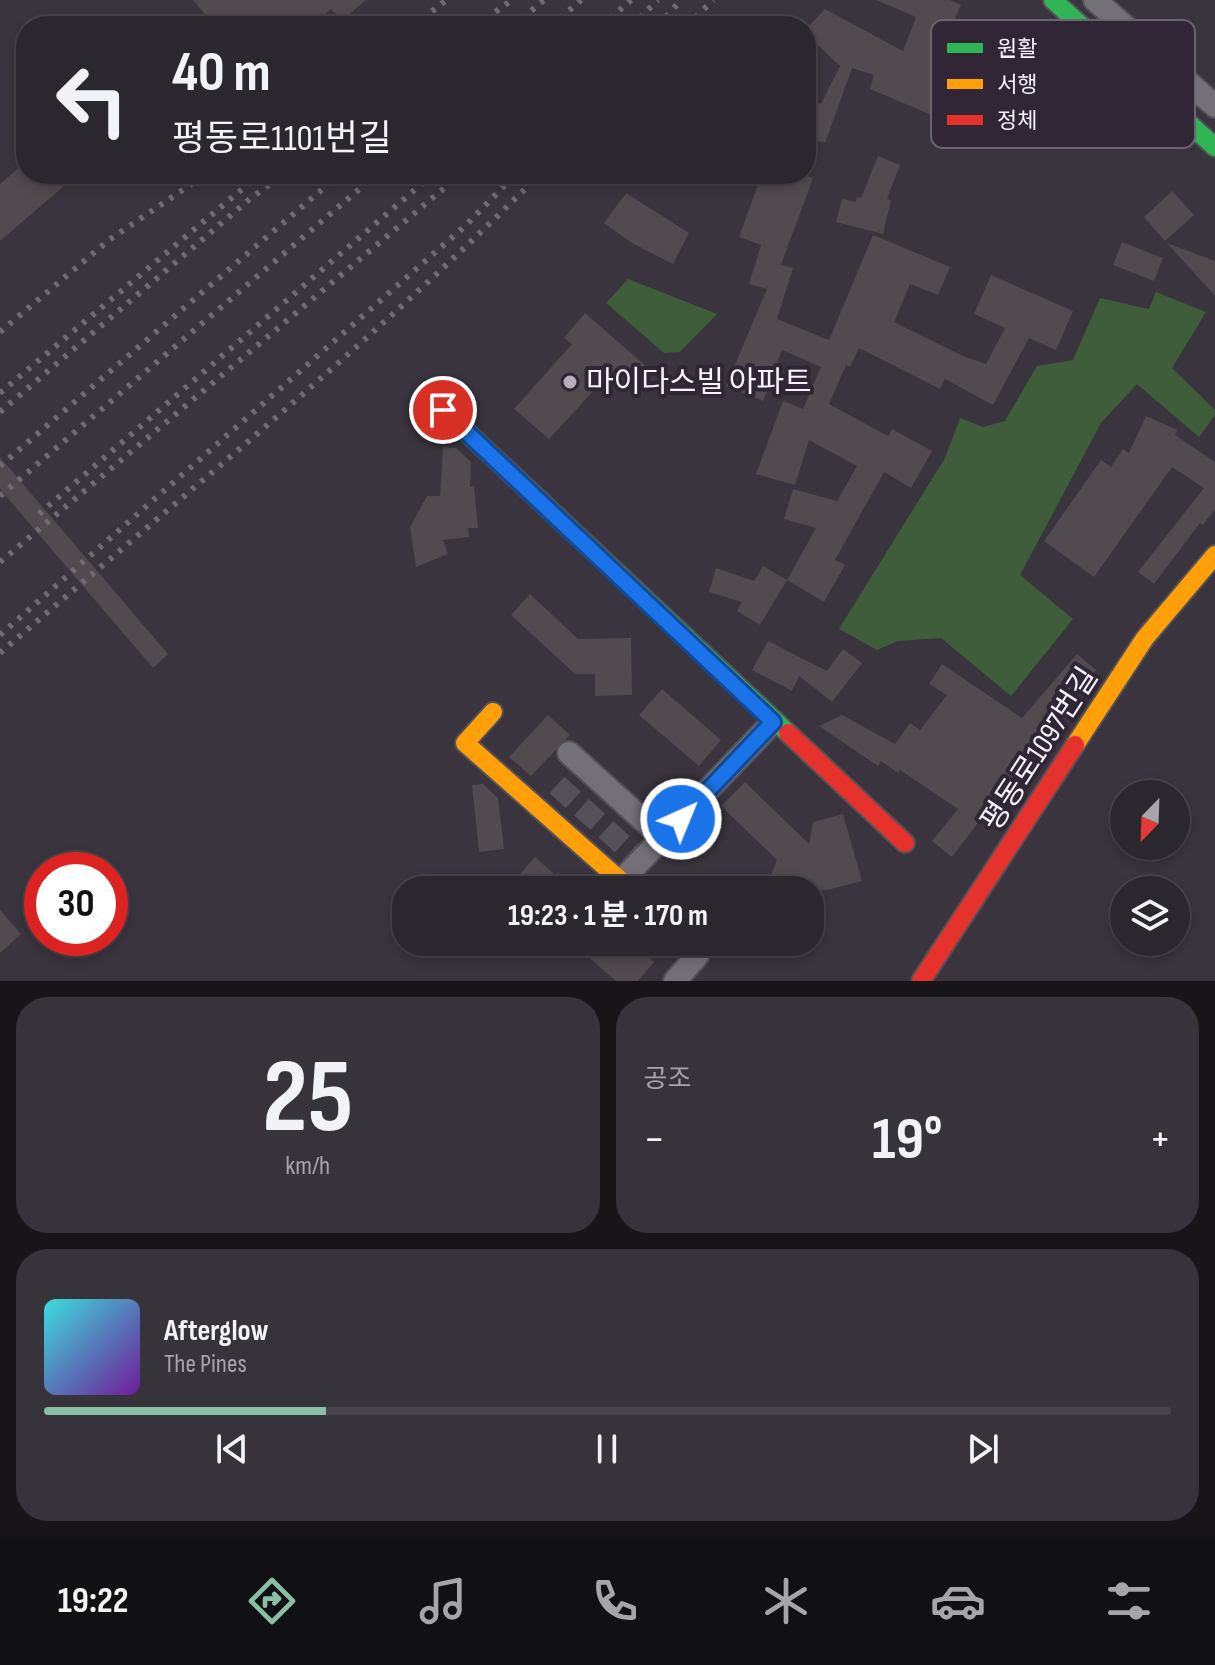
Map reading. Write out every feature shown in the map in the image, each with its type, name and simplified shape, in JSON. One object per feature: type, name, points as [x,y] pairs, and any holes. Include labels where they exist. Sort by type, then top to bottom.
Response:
[{"type":"street","points":[[1053,0],[1075,20]]},
{"type":"street","points":[[1095,0],[1118,20]]},
{"type":"street","points":[[1195,88],[1215,106]]},
{"type":"street","points":[[1195,129],[1215,147]]},
{"type":"street","points":[[443,410],[905,843]]},
{"type":"street","name":"평동로1097번길","points":[[921,981],[1145,638],[1215,555]]},
{"type":"street","points":[[493,712],[465,743],[614,876]]},
{"type":"street","points":[[633,876],[663,838],[773,722]]},
{"type":"street","points":[[569,753],[663,838]]},
{"type":"street","points":[[675,981],[697,956]]},
{"type":"green space","points":[[628,279],[717,314],[680,352],[664,353],[606,303]]},
{"type":"green space","points":[[1156,292],[1206,312],[1172,368],[1215,410],[1215,415],[1199,437],[1137,384],[1101,423],[1020,575],[1073,619],[1011,696],[941,638],[898,641],[877,650],[839,629],[945,458],[960,418],[983,427],[1005,421],[1037,366],[1073,360],[1100,298],[1149,309]]},
{"type":"building","points":[[193,0],[366,0],[347,16],[337,16],[331,9],[322,16],[207,16]]},
{"type":"building","points":[[876,0],[950,0],[961,5],[954,20],[931,20],[931,115],[870,89],[874,75],[852,68],[825,143],[816,140],[816,103],[821,104],[840,66],[816,43],[816,18],[825,9],[903,51],[916,17]]},
{"type":"building","points":[[878,156],[900,165],[887,199],[891,200],[883,234],[836,222],[842,199],[856,202],[857,197],[861,198]]},
{"type":"building","points":[[16,170],[16,184],[66,184],[0,241],[0,184]]},
{"type":"building","points":[[758,184],[811,184],[781,265],[793,268],[777,319],[829,340],[873,235],[950,267],[938,295],[910,284],[894,322],[963,356],[986,364],[1005,328],[974,314],[991,275],[1073,311],[1056,350],[1029,338],[993,405],[945,379],[940,389],[859,348],[850,367],[846,365],[829,404],[888,436],[892,429],[932,451],[911,488],[884,472],[835,560],[845,565],[824,602],[787,580],[816,528],[784,519],[793,489],[837,501],[857,466],[809,440],[795,485],[756,474],[783,401],[803,409],[821,367],[782,350],[763,401],[726,386],[767,289],[749,284],[761,245],[739,237]]},
{"type":"building","points":[[1172,191],[1194,215],[1165,241],[1144,217]]},
{"type":"building","points":[[626,193],[689,233],[673,264],[632,243],[604,223]]},
{"type":"building","points":[[1122,242],[1163,258],[1154,281],[1113,265]]},
{"type":"building","points":[[1167,243],[1215,261],[1215,296]]},
{"type":"building","name":"마이다스빌 아파트","points":[[585,313],[647,367],[627,390],[609,374],[549,439],[514,409],[572,344],[564,338]]},
{"type":"building","points":[[1146,416],[1177,430],[1175,435],[1215,462],[1215,509],[1203,525],[1200,523],[1154,584],[1138,572],[1204,488],[1172,467],[1094,577],[1044,541],[1101,460],[1111,467],[1123,449],[1129,453]]},
{"type":"building","points":[[443,447],[456,448],[471,462],[470,487],[474,486],[478,528],[468,528],[469,537],[443,540],[448,554],[416,567],[410,527],[427,496],[440,496]]},
{"type":"building","points":[[0,457],[168,654],[153,668],[0,489]]},
{"type":"building","points":[[763,566],[787,580],[760,625],[737,611],[742,602],[709,592],[716,568],[754,581]]},
{"type":"building","points":[[530,594],[578,639],[631,638],[632,695],[595,696],[595,674],[575,674],[511,615]]},
{"type":"building","points":[[768,641],[827,671],[843,649],[862,663],[832,702],[799,676],[792,691],[752,670]]},
{"type":"building","points":[[1077,654],[1096,670],[1061,709],[1063,711],[952,857],[932,841],[958,809],[900,770],[898,773],[881,761],[878,766],[819,726],[842,715],[895,744],[910,723],[920,730],[947,695],[929,684],[942,664],[1022,718]]},
{"type":"building","points":[[662,689],[721,740],[699,766],[639,715]]},
{"type":"building","points":[[548,715],[570,735],[531,776],[509,757]]},
{"type":"building","points":[[745,782],[809,844],[813,822],[843,814],[862,881],[824,890],[824,876],[771,876],[777,860],[721,806]]},
{"type":"building","points":[[483,784],[498,798],[504,849],[479,852],[472,785]]},
{"type":"building","points":[[535,857],[556,876],[518,876]]},
{"type":"building","points":[[0,910],[21,934],[0,953]]},
{"type":"building","points":[[587,956],[647,956],[654,962],[638,981],[616,981]]},
{"type":"tunnel","points":[[557,785],[641,861]]},
{"type":"railway","points":[[490,16],[512,0]]},
{"type":"railway","points":[[525,16],[544,0]]},
{"type":"railway","points":[[563,16],[581,0]]},
{"type":"railway","points":[[613,16],[631,0]]},
{"type":"railway","points":[[641,16],[658,0]]},
{"type":"railway","points":[[667,16],[681,0]]},
{"type":"railway","points":[[697,16],[713,0]]},
{"type":"railway","points":[[426,16],[445,1]]},
{"type":"railway","points":[[0,332],[109,240],[191,184]]},
{"type":"railway","points":[[0,393],[248,184]]},
{"type":"railway","points":[[0,412],[270,184]]},
{"type":"railway","points":[[0,466],[328,184]]},
{"type":"railway","points":[[0,496],[365,184]]},
{"type":"railway","points":[[39,514],[421,184]]},
{"type":"railway","points":[[0,562],[449,184]]},
{"type":"railway","points":[[0,635],[465,226],[506,184]]},
{"type":"railway","points":[[0,653],[343,359],[530,184]]},
{"type":"traffic: fast","points":[[1053,0],[1075,20]]},
{"type":"traffic: fast","points":[[1195,129],[1215,147]]},
{"type":"traffic: fast","points":[[443,410],[788,733]]},
{"type":"traffic: slow","points":[[1075,745],[1145,638],[1215,555]]},
{"type":"traffic: slow","points":[[493,712],[465,743],[615,876]]},
{"type":"traffic: jam","points":[[788,733],[905,843]]},
{"type":"traffic: jam","points":[[921,981],[1075,745]]},
{"type":"place","name":"마이다스빌 아파트","points":[[570,382]]},
{"type":"route","points":[[443,410],[577,540],[773,722],[681,819]]}]
